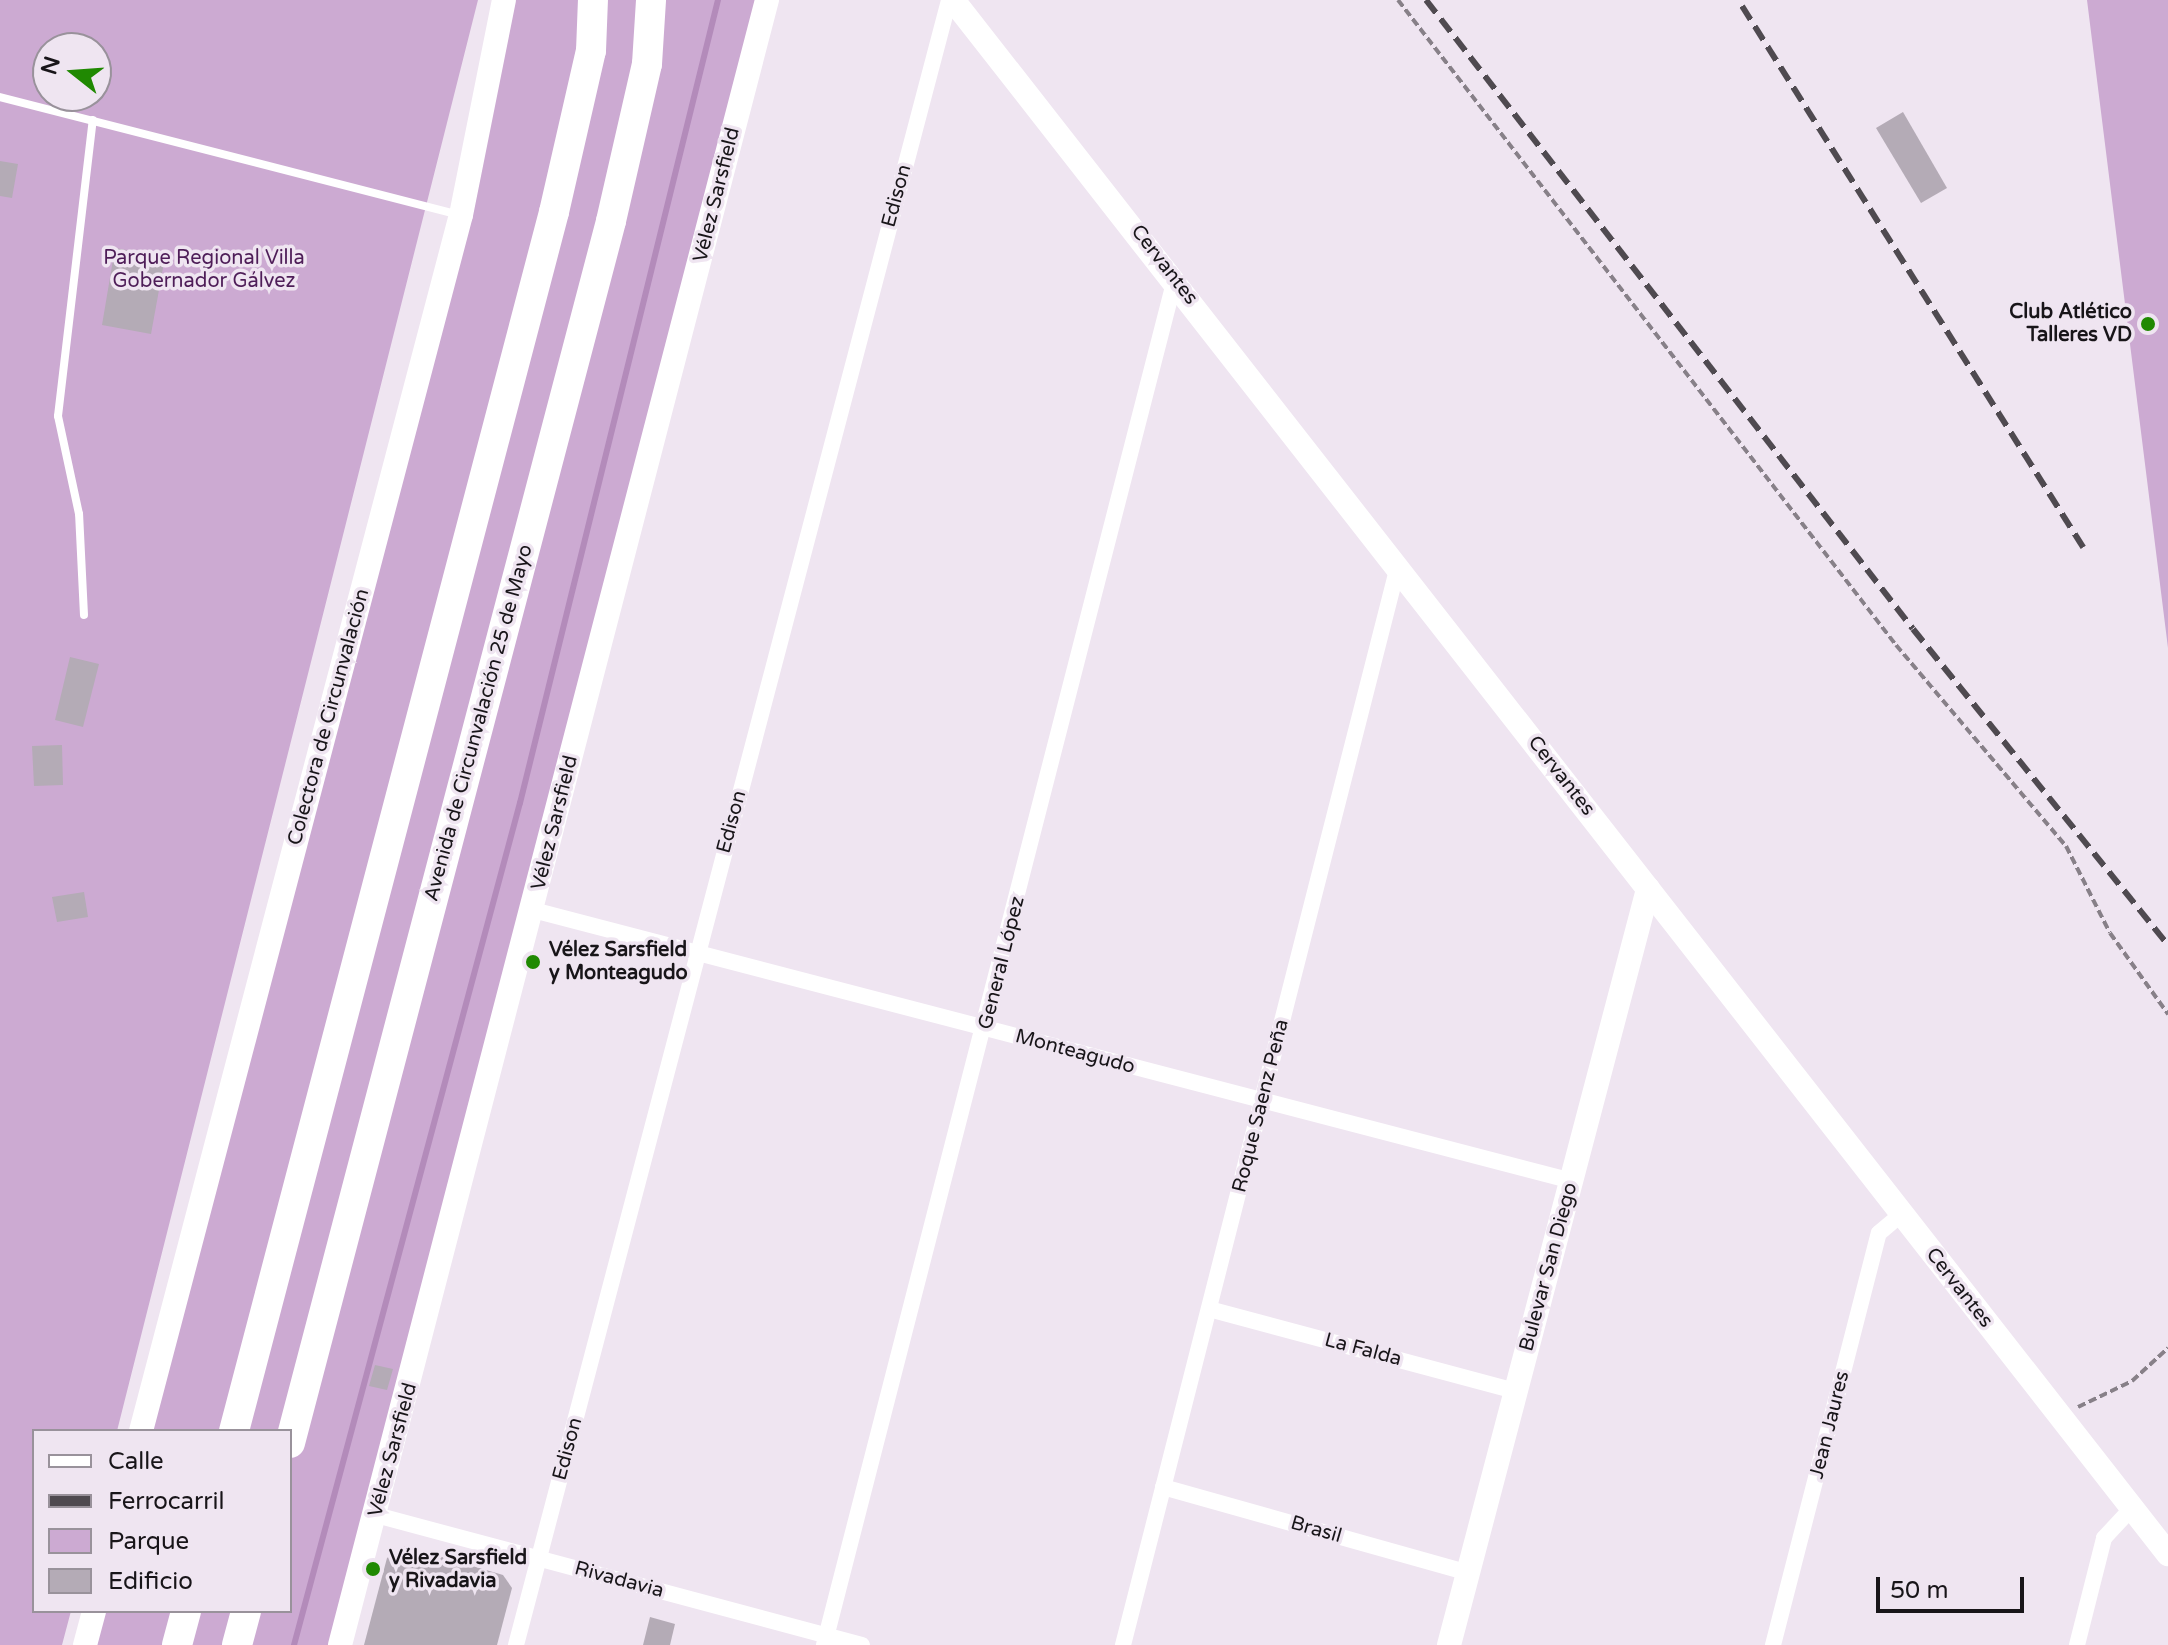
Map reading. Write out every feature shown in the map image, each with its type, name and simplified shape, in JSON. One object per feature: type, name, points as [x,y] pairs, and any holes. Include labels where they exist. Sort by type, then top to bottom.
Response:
[{"type":"highway","points":[[235,1429],[554,212],[591,51],[593,0]]},
{"type":"highway","name":"Avenida de Circunvalación 25 de Mayo","points":[[292,1435],[611,221],[647,64],[651,0]]},
{"type":"highway","points":[[177,1645],[185,1613]]},
{"type":"highway","points":[[237,1645],[245,1613]]},
{"type":"main road","name":"Colectora de Circunvalación","points":[[142,1429],[461,215],[504,0]]},
{"type":"main road","name":"Vélez Sarsfield","points":[[340,1645],[767,0]]},
{"type":"main road","name":"Cervantes","points":[[951,0],[1175,279],[2168,1554]]},
{"type":"main road","name":"Bulevar San Diego","points":[[1449,1645],[1648,889]]},
{"type":"main road","points":[[85,1645],[93,1613]]},
{"type":"street","name":"Edison","points":[[516,1645],[951,0]]},
{"type":"street","name":"General López","points":[[826,1640],[1175,279]]},
{"type":"street","name":"Roque Saenz Peña","points":[[1123,1645],[1398,566]]},
{"type":"street","name":"Monteagudo","points":[[533,910],[1572,1181]]},
{"type":"street","name":"Jean Jaures","points":[[1773,1645],[1879,1233],[1902,1214]]},
{"type":"street","name":"La Falda","points":[[1209,1309],[1516,1391]]},
{"type":"street","name":"Brasil","points":[[1163,1487],[1468,1573]]},
{"type":"street","points":[[2077,1645],[2104,1538],[2131,1509]]},
{"type":"street","name":"Rivadavia","points":[[376,1515],[826,1640],[862,1645]]},
{"type":"lane","points":[[0,97],[461,215]]},
{"type":"lane","points":[[84,615],[79,514],[58,416],[93,120]]},
{"type":"path","points":[[1398,0],[1896,645],[2066,846],[2110,933],[2168,1014]]},
{"type":"path","points":[[2057,1413],[2132,1381],[2168,1348]]},
{"type":"green space","name":"Parque Regional Villa Gobernador Gálvez","points":[[0,0],[478,0],[118,1429],[32,1429],[32,1613],[70,1613],[62,1645],[0,1645]]},
{"type":"green space","points":[[504,0],[767,0],[340,1645],[85,1645],[93,1613],[292,1613],[292,1429],[142,1429]]},
{"type":"green space","name":"Club Atlético Talleres VD","points":[[2087,0],[2168,0],[2168,648]]},
{"type":"building","points":[[1903,112],[1947,188],[1921,203],[1876,128]]},
{"type":"building","points":[[0,161],[18,164],[12,198],[0,196]]},
{"type":"building","points":[[115,248],[165,257],[151,334],[102,325]]},
{"type":"building","points":[[70,657],[99,664],[83,727],[55,720]]},
{"type":"building","points":[[62,745],[63,785],[34,786],[32,746]]},
{"type":"building","points":[[84,892],[88,917],[57,922],[52,897]]},
{"type":"building","points":[[375,1365],[393,1369],[387,1390],[369,1386]]},
{"type":"building","points":[[405,1546],[503,1575],[512,1588],[497,1645],[364,1645],[387,1558]]},
{"type":"building","points":[[650,1617],[675,1624],[670,1645],[643,1645]]},
{"type":"waterway","points":[[294,1645],[520,803],[718,0]]},
{"type":"railway","points":[[1426,0],[1913,629],[2168,945]]},
{"type":"railway","points":[[1742,6],[2083,547]]},
{"type":"place","name":"Club Atlético Talleres VD","points":[[2148,324]]},
{"type":"place","name":"Vélez Sarsfield y Monteagudo","points":[[533,962]]},
{"type":"place","name":"Vélez Sarsfield y Rivadavia","points":[[373,1569]]}]
